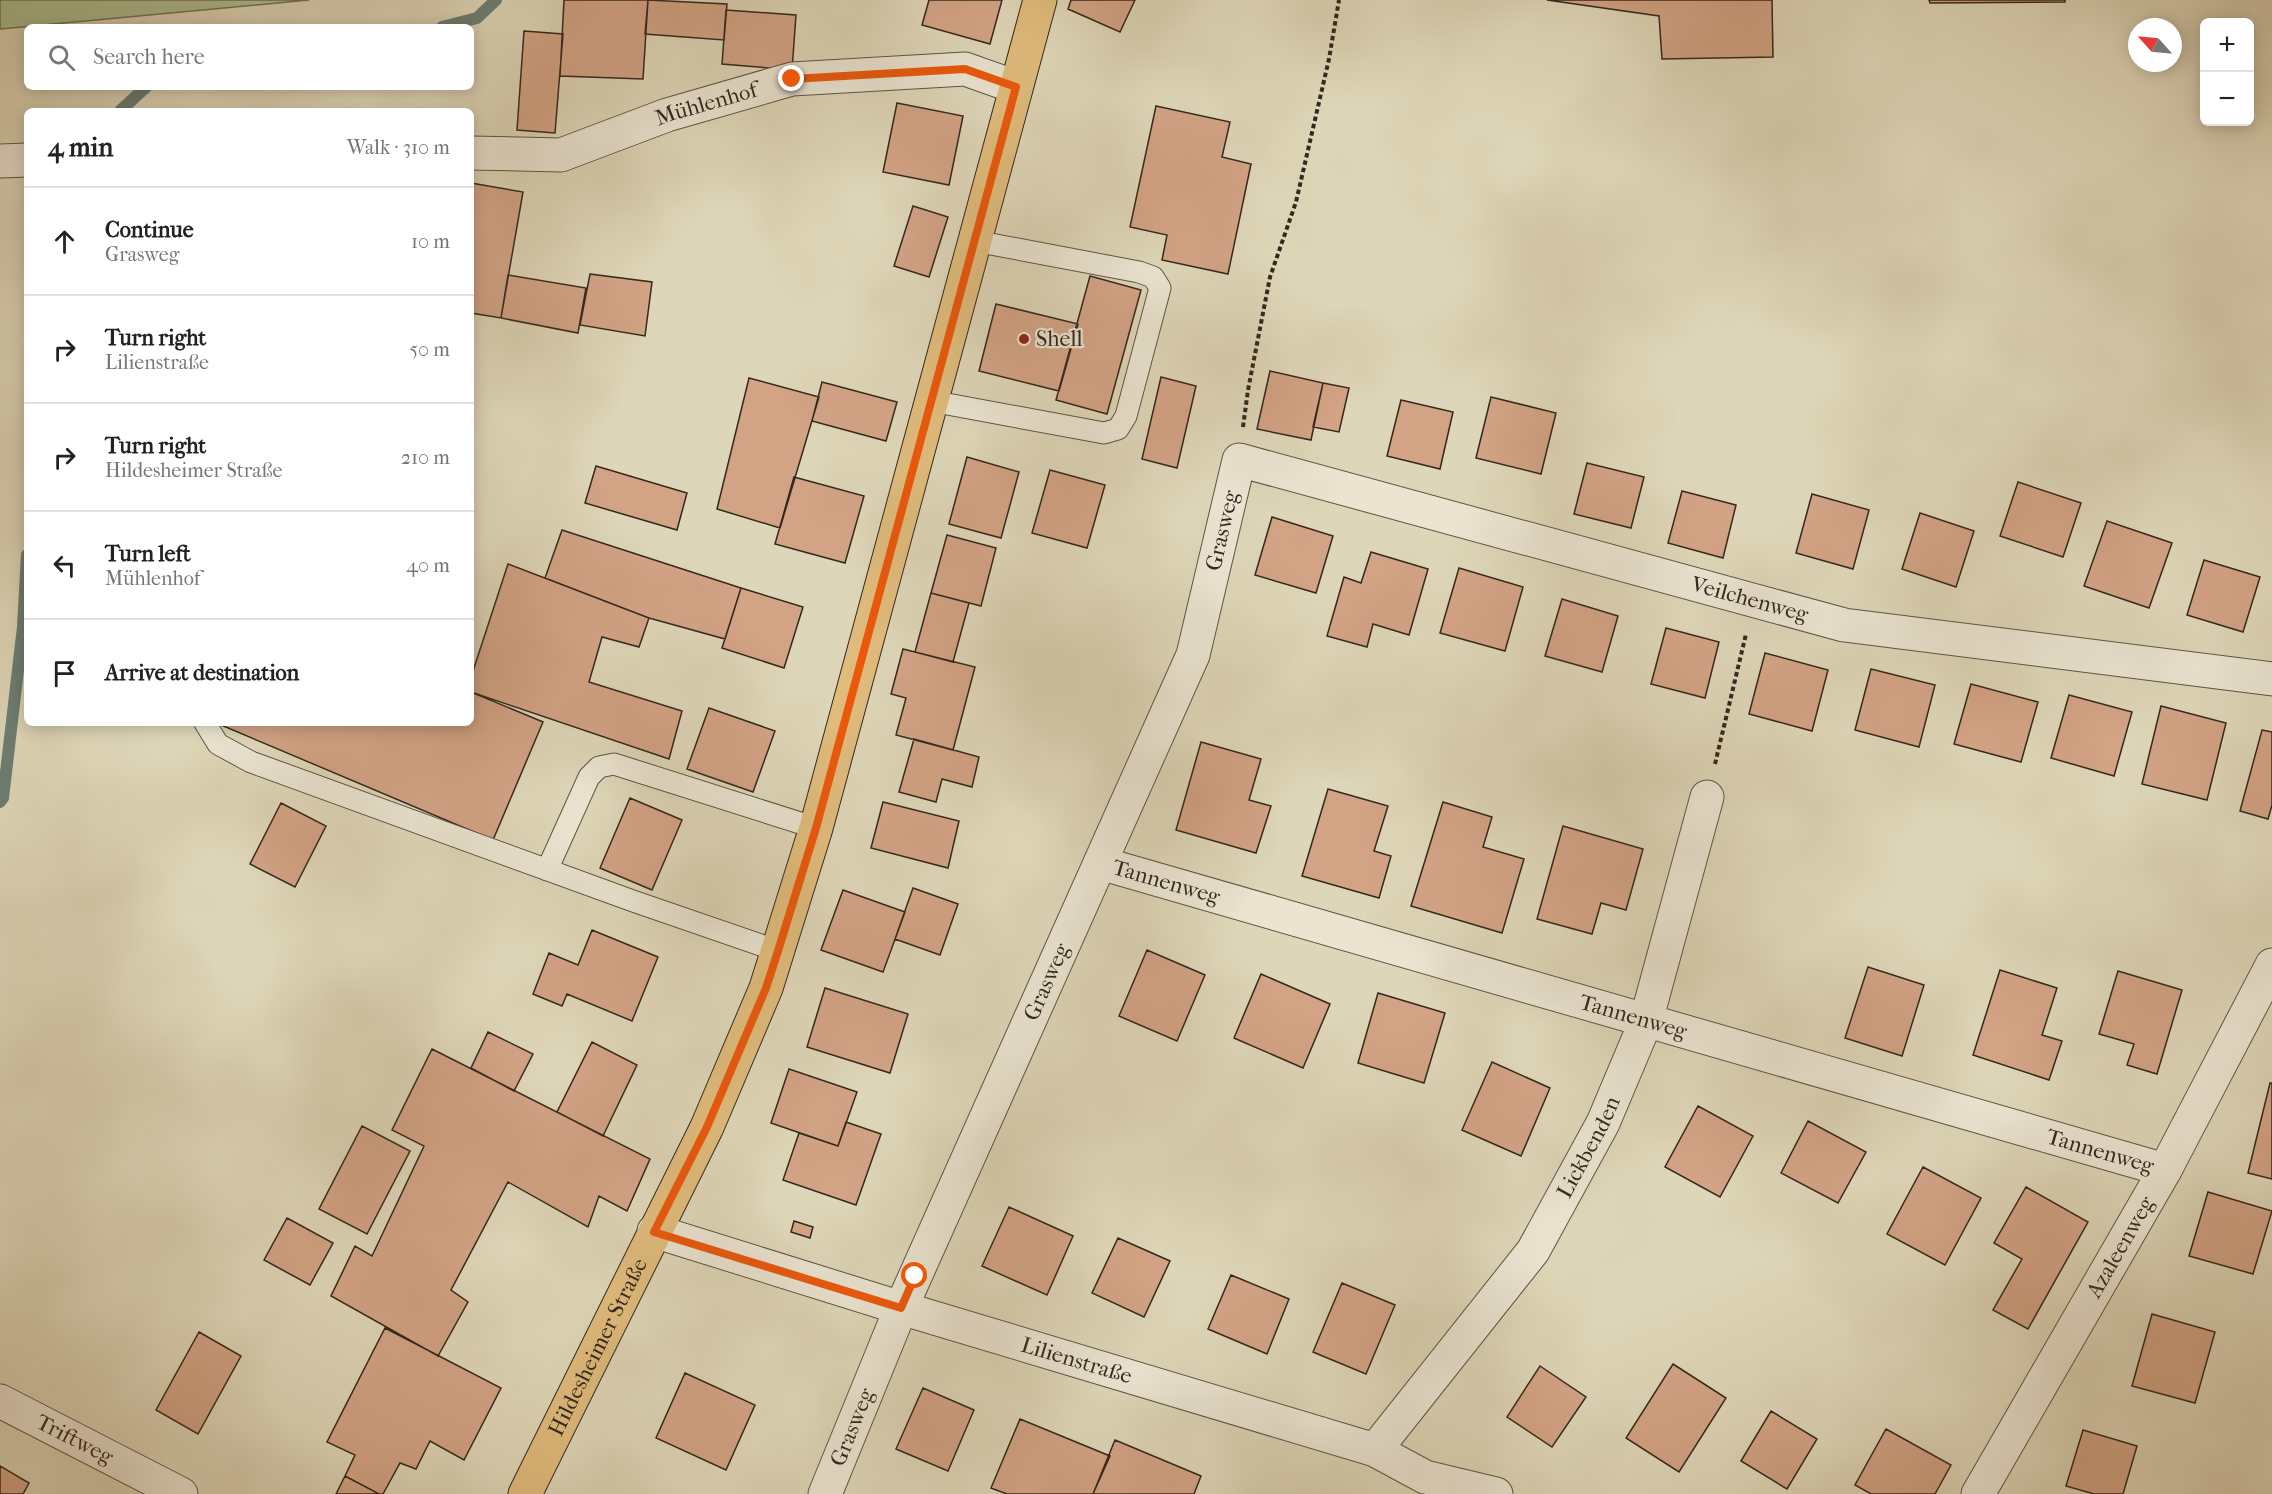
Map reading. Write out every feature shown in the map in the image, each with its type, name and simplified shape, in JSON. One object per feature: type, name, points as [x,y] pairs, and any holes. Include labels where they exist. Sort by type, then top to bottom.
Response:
[{"type":"main road","name":"Hildesheimer Straße","points":[[525,1494],[707,1127],[766,988],[816,828],[1040,0]]},
{"type":"street","name":"Mühlenhof","points":[[474,153],[561,155],[667,115],[792,79],[965,69],[1016,87]]},
{"type":"street","points":[[0,161],[24,160]]},
{"type":"street","name":"Veilchenweg","points":[[1239,460],[1844,624],[2272,679]]},
{"type":"street","name":"Grasweg","points":[[825,1494],[901,1308],[1193,656],[1239,460]]},
{"type":"street","name":"Lickbenden","points":[[1375,1450],[1533,1251],[1603,1123],[1647,1021],[1707,797]]},
{"type":"street","name":"Tannenweg","points":[[1100,863],[2165,1170]]},
{"type":"street","name":"Azaleenweg","points":[[1978,1494],[2165,1170],[2272,965]]},
{"type":"street","name":"Lilienstraße","points":[[654,1232],[1375,1450],[1423,1485],[1496,1494]]},
{"type":"street","name":"Triftweg","points":[[0,1401],[181,1494]]},
{"type":"lane","points":[[931,401],[1104,433],[1119,429],[1126,416],[1132,395],[1160,288],[1153,277],[1138,272],[975,241]]},
{"type":"lane","points":[[207,726],[218,744],[251,762],[778,951]]},
{"type":"lane","points":[[547,870],[589,777],[600,767],[614,764],[816,828]]},
{"type":"path","points":[[1239,460],[1248,390],[1270,277],[1296,202],[1329,59],[1339,0]]},
{"type":"path","points":[[1707,797],[1754,598]]},
{"type":"green space","points":[[0,0],[309,0],[53,24],[24,24],[24,27],[0,29]]},
{"type":"building","points":[[564,0],[648,0],[643,79],[560,76]]},
{"type":"building","points":[[648,0],[727,4],[724,40],[645,34]]},
{"type":"building","points":[[929,0],[1002,0],[990,44],[922,25]]},
{"type":"building","points":[[1071,0],[1135,0],[1120,32],[1068,9]]},
{"type":"building","points":[[1547,0],[1772,0],[1773,57],[1662,59],[1659,16]]},
{"type":"building","points":[[1929,0],[2065,0],[2065,2],[1930,3]]},
{"type":"building","points":[[726,10],[796,15],[792,70],[722,64]]},
{"type":"building","points":[[524,31],[563,34],[555,133],[517,130]]},
{"type":"building","points":[[897,103],[963,116],[949,185],[883,172]]},
{"type":"building","points":[[1156,106],[1230,122],[1222,157],[1251,164],[1228,274],[1162,260],[1167,235],[1130,227]]},
{"type":"building","points":[[474,184],[523,192],[501,318],[474,314]]},
{"type":"building","points":[[913,206],[948,217],[929,277],[894,266]]},
{"type":"building","points":[[590,274],[652,282],[645,336],[580,325]]},
{"type":"building","points":[[508,275],[586,288],[578,333],[501,318]]},
{"type":"building","points":[[1090,276],[1141,290],[1107,414],[1056,400]]},
{"type":"building","points":[[996,304],[1078,324],[1059,391],[979,371]]},
{"type":"building","points":[[1270,371],[1323,383],[1311,440],[1257,429]]},
{"type":"building","points":[[1161,377],[1196,386],[1177,468],[1142,459]]},
{"type":"building","points":[[749,378],[819,397],[780,528],[717,509]]},
{"type":"building","points":[[822,382],[897,402],[886,441],[812,421]]},
{"type":"building","points":[[1323,383],[1349,388],[1339,432],[1313,427]]},
{"type":"building","points":[[1491,397],[1556,413],[1541,474],[1476,458]]},
{"type":"building","points":[[1401,400],[1453,412],[1440,469],[1387,456]]},
{"type":"building","points":[[967,457],[1019,472],[1001,538],[949,524]]},
{"type":"building","points":[[1587,463],[1644,477],[1631,528],[1574,514]]},
{"type":"building","points":[[596,466],[687,493],[677,530],[585,503]]},
{"type":"building","points":[[1050,470],[1105,485],[1087,548],[1032,533]]},
{"type":"building","points":[[794,477],[864,496],[845,563],[775,544]]},
{"type":"building","points":[[2018,482],[2081,503],[2063,557],[2000,536]]},
{"type":"building","points":[[1682,491],[1736,505],[1723,558],[1668,543]]},
{"type":"building","points":[[1812,494],[1869,510],[1853,569],[1796,553]]},
{"type":"building","points":[[1920,513],[1974,531],[1956,587],[1902,569]]},
{"type":"building","points":[[1272,517],[1333,536],[1316,593],[1255,575]]},
{"type":"building","points":[[2107,521],[2172,543],[2149,608],[2084,586]]},
{"type":"building","points":[[562,530],[741,588],[725,639],[649,618],[545,578]]},
{"type":"building","points":[[947,535],[996,548],[981,606],[931,593]]},
{"type":"building","points":[[1371,552],[1428,569],[1409,635],[1373,624],[1367,647],[1327,636],[1344,577],[1361,583]]},
{"type":"building","points":[[2204,560],[2260,577],[2243,632],[2187,615]]},
{"type":"building","points":[[508,564],[649,618],[639,647],[602,637],[589,682],[682,711],[669,759],[474,693],[474,668]]},
{"type":"building","points":[[1459,568],[1523,587],[1505,651],[1440,633]]},
{"type":"building","points":[[741,588],[803,607],[784,668],[722,648]]},
{"type":"building","points":[[931,593],[969,603],[953,662],[915,652]]},
{"type":"building","points":[[1562,599],[1618,616],[1602,672],[1545,656]]},
{"type":"building","points":[[1666,628],[1719,642],[1705,698],[1651,684]]},
{"type":"building","points":[[903,649],[975,667],[953,750],[896,735],[906,698],[891,694]]},
{"type":"building","points":[[1765,653],[1828,670],[1812,731],[1749,714]]},
{"type":"building","points":[[1871,669],[1935,685],[1919,747],[1855,730]]},
{"type":"building","points":[[1971,684],[2038,702],[2021,762],[1954,744]]},
{"type":"building","points":[[474,693],[543,722],[493,840],[223,726],[474,726]]},
{"type":"building","points":[[2069,695],[2132,712],[2114,776],[2051,758]]},
{"type":"building","points":[[2161,706],[2226,723],[2207,800],[2142,784]]},
{"type":"building","points":[[709,708],[775,731],[753,792],[687,769]]},
{"type":"building","points":[[2262,730],[2272,732],[2272,805],[2268,819],[2240,811]]},
{"type":"building","points":[[914,739],[979,757],[972,787],[942,779],[936,802],[899,792]]},
{"type":"building","points":[[1201,742],[1261,759],[1249,800],[1271,806],[1256,853],[1176,830]]},
{"type":"building","points":[[1328,789],[1388,806],[1374,851],[1391,856],[1379,898],[1302,876]]},
{"type":"building","points":[[630,798],[682,820],[652,890],[600,868]]},
{"type":"building","points":[[883,802],[959,821],[948,868],[871,848]]},
{"type":"building","points":[[1443,802],[1492,817],[1483,847],[1524,859],[1502,933],[1411,906]]},
{"type":"building","points":[[281,803],[326,826],[295,887],[250,864]]},
{"type":"building","points":[[1563,826],[1643,849],[1626,910],[1601,903],[1592,934],[1537,919]]},
{"type":"building","points":[[913,888],[958,904],[940,955],[895,939]]},
{"type":"building","points":[[843,890],[905,912],[883,972],[821,950]]},
{"type":"building","points":[[592,930],[658,957],[632,1021],[567,994],[562,1006],[533,994],[549,953],[578,965]]},
{"type":"building","points":[[1147,950],[1205,975],[1177,1041],[1119,1016]]},
{"type":"building","points":[[1868,967],[1924,985],[1902,1056],[1845,1038]]},
{"type":"building","points":[[2000,970],[2057,988],[2042,1035],[2062,1041],[2049,1080],[1973,1055]]},
{"type":"building","points":[[2118,971],[2182,990],[2157,1074],[2127,1065],[2134,1044],[2099,1034]]},
{"type":"building","points":[[1261,974],[1330,1004],[1303,1068],[1234,1038]]},
{"type":"building","points":[[825,988],[908,1014],[890,1073],[807,1047]]},
{"type":"building","points":[[1378,993],[1445,1013],[1424,1083],[1358,1063]]},
{"type":"building","points":[[488,1032],[533,1054],[514,1091],[471,1068]]},
{"type":"building","points":[[592,1042],[637,1065],[603,1136],[557,1112]]},
{"type":"building","points":[[432,1049],[650,1159],[627,1211],[599,1196],[588,1227],[508,1182],[451,1290],[468,1302],[438,1356],[331,1296],[355,1246],[372,1256],[424,1146],[392,1130]]},
{"type":"building","points":[[1492,1062],[1550,1088],[1521,1156],[1462,1130]]},
{"type":"building","points":[[789,1069],[857,1092],[838,1146],[771,1123]]},
{"type":"building","points":[[2270,1083],[2272,1083],[2272,1179],[2248,1173]]},
{"type":"building","points":[[1698,1106],[1753,1136],[1720,1197],[1665,1167]]},
{"type":"building","points":[[1808,1121],[1866,1152],[1838,1203],[1781,1173]]},
{"type":"building","points":[[846,1122],[881,1134],[856,1205],[783,1180],[799,1133],[838,1146]]},
{"type":"building","points":[[362,1126],[410,1151],[367,1234],[319,1209]]},
{"type":"building","points":[[1923,1167],[1981,1198],[1945,1265],[1887,1234]]},
{"type":"building","points":[[2026,1187],[2088,1222],[2028,1329],[1993,1310],[2022,1259],[1994,1243]]},
{"type":"building","points":[[2208,1192],[2272,1211],[2253,1274],[2189,1256]]},
{"type":"building","points":[[1009,1207],[1073,1236],[1047,1295],[982,1266]]},
{"type":"building","points":[[287,1218],[333,1243],[310,1285],[264,1260]]},
{"type":"building","points":[[794,1221],[813,1227],[810,1238],[791,1232]]},
{"type":"building","points":[[1118,1238],[1170,1261],[1144,1317],[1092,1293]]},
{"type":"building","points":[[1231,1275],[1289,1299],[1267,1354],[1208,1329]]},
{"type":"building","points":[[1342,1283],[1395,1305],[1366,1374],[1313,1352]]},
{"type":"building","points":[[2152,1314],[2215,1332],[2195,1403],[2132,1386]]},
{"type":"building","points":[[385,1328],[501,1388],[464,1460],[430,1441],[416,1469],[400,1463],[383,1494],[379,1494],[345,1476],[355,1455],[327,1442]]},
{"type":"building","points":[[199,1332],[241,1356],[198,1434],[156,1410]]},
{"type":"building","points":[[1673,1364],[1726,1398],[1679,1472],[1626,1438]]},
{"type":"building","points":[[1540,1366],[1586,1397],[1552,1447],[1507,1417]]},
{"type":"building","points":[[685,1373],[755,1405],[726,1470],[656,1438]]},
{"type":"building","points":[[923,1388],[974,1410],[948,1471],[896,1449]]},
{"type":"building","points":[[1771,1411],[1817,1439],[1787,1489],[1741,1461]]},
{"type":"building","points":[[1020,1419],[1110,1456],[1093,1494],[1007,1494],[991,1488]]},
{"type":"building","points":[[1886,1429],[1951,1465],[1935,1494],[1871,1494],[1855,1485]]},
{"type":"building","points":[[2083,1430],[2137,1446],[2123,1494],[2094,1494],[2066,1486]]},
{"type":"building","points":[[1115,1440],[1201,1476],[1194,1494],[1093,1494]]},
{"type":"building","points":[[0,1466],[29,1483],[23,1494],[0,1494]]},
{"type":"building","points":[[345,1476],[379,1494],[336,1494]]},
{"type":"waterway","points":[[454,24],[477,18],[496,0]]},
{"type":"waterway","points":[[123,108],[143,90]]},
{"type":"waterway","points":[[0,802],[3,798],[24,609]]},
{"type":"place","name":"Shell","points":[[1024,339]]},
{"type":"route","points":[[792,79],[965,69],[1016,87],[816,828],[778,951],[766,988],[707,1127],[654,1232],[901,1308],[915,1276]]}]
